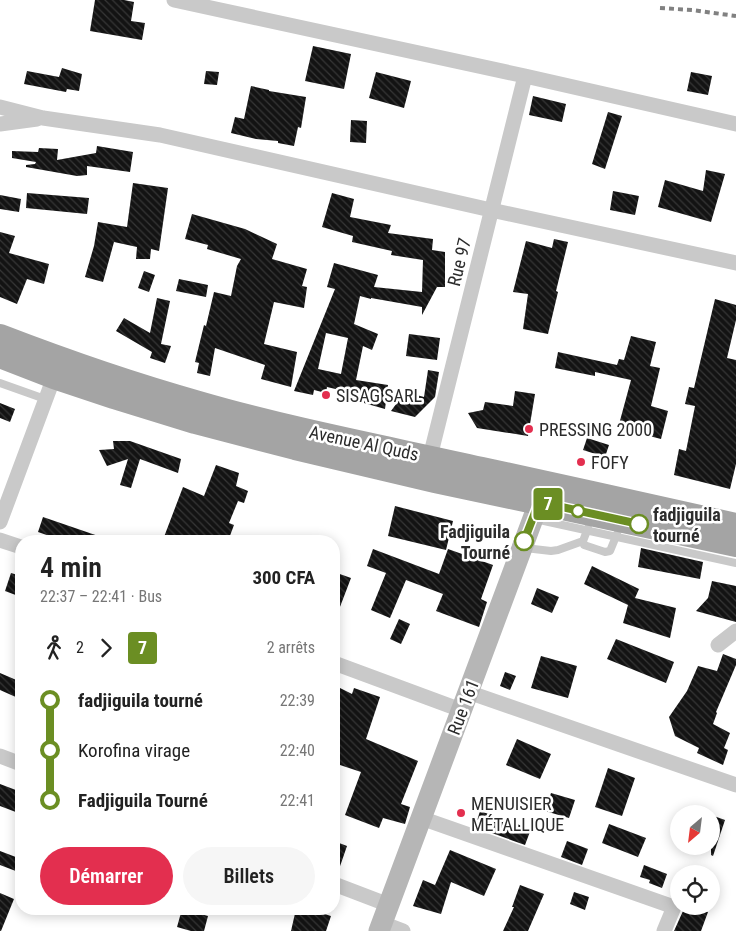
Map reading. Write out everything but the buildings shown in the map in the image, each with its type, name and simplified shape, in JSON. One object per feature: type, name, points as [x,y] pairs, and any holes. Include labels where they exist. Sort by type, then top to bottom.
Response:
[{"type":"main road","name":"Avenue Al Quds","points":[[0,336],[53,357],[199,404],[299,429],[430,457],[590,522],[618,528],[736,545]]},
{"type":"main road","name":"Avenue Al Quds","points":[[0,356],[114,398],[186,419],[295,448],[435,481],[539,501],[736,525]]},
{"type":"street","points":[[174,0],[736,124]]},
{"type":"street","name":"Rue 97","points":[[430,457],[525,76]]},
{"type":"street","points":[[0,107],[43,118],[160,135],[736,263]]},
{"type":"street","points":[[0,124],[43,118]]},
{"type":"street","points":[[0,522],[54,377]]},
{"type":"street","name":"Rue 161","points":[[383,920],[539,501]]},
{"type":"street","points":[[0,540],[15,545]]},
{"type":"street","points":[[718,645],[736,631]]},
{"type":"street","points":[[340,665],[736,784]]},
{"type":"street","points":[[0,756],[15,762]]},
{"type":"street","points":[[421,818],[674,907],[664,931]]},
{"type":"street","points":[[340,888],[383,920],[403,931]]},
{"type":"lane","points":[[0,383],[46,399]]},
{"type":"lane","points":[[584,541],[590,522]]},
{"type":"lane","points":[[584,541],[584,544],[606,552],[610,551],[618,528]]},
{"type":"lane","name":"Avenue Al Quds","points":[[618,528],[736,563]]},
{"type":"lane","points":[[522,548],[558,550],[584,541]]},
{"type":"railway","points":[[660,8],[736,16]]},
{"type":"bus line","name":"7","points":[[524,541],[539,502],[639,524]]},
{"type":"place","name":"SISAG SARL","points":[[326,395]]},
{"type":"place","name":"PRESSING 2000","points":[[529,429]]},
{"type":"place","name":"FOFY","points":[[581,462]]},
{"type":"place","name":"fadjiguila tourné","points":[[639,524]]},
{"type":"place","name":"Fadjiguila Tourné","points":[[524,541]]},
{"type":"place","name":"MENUISIER MÉTALLIQUE","points":[[461,813]]}]
